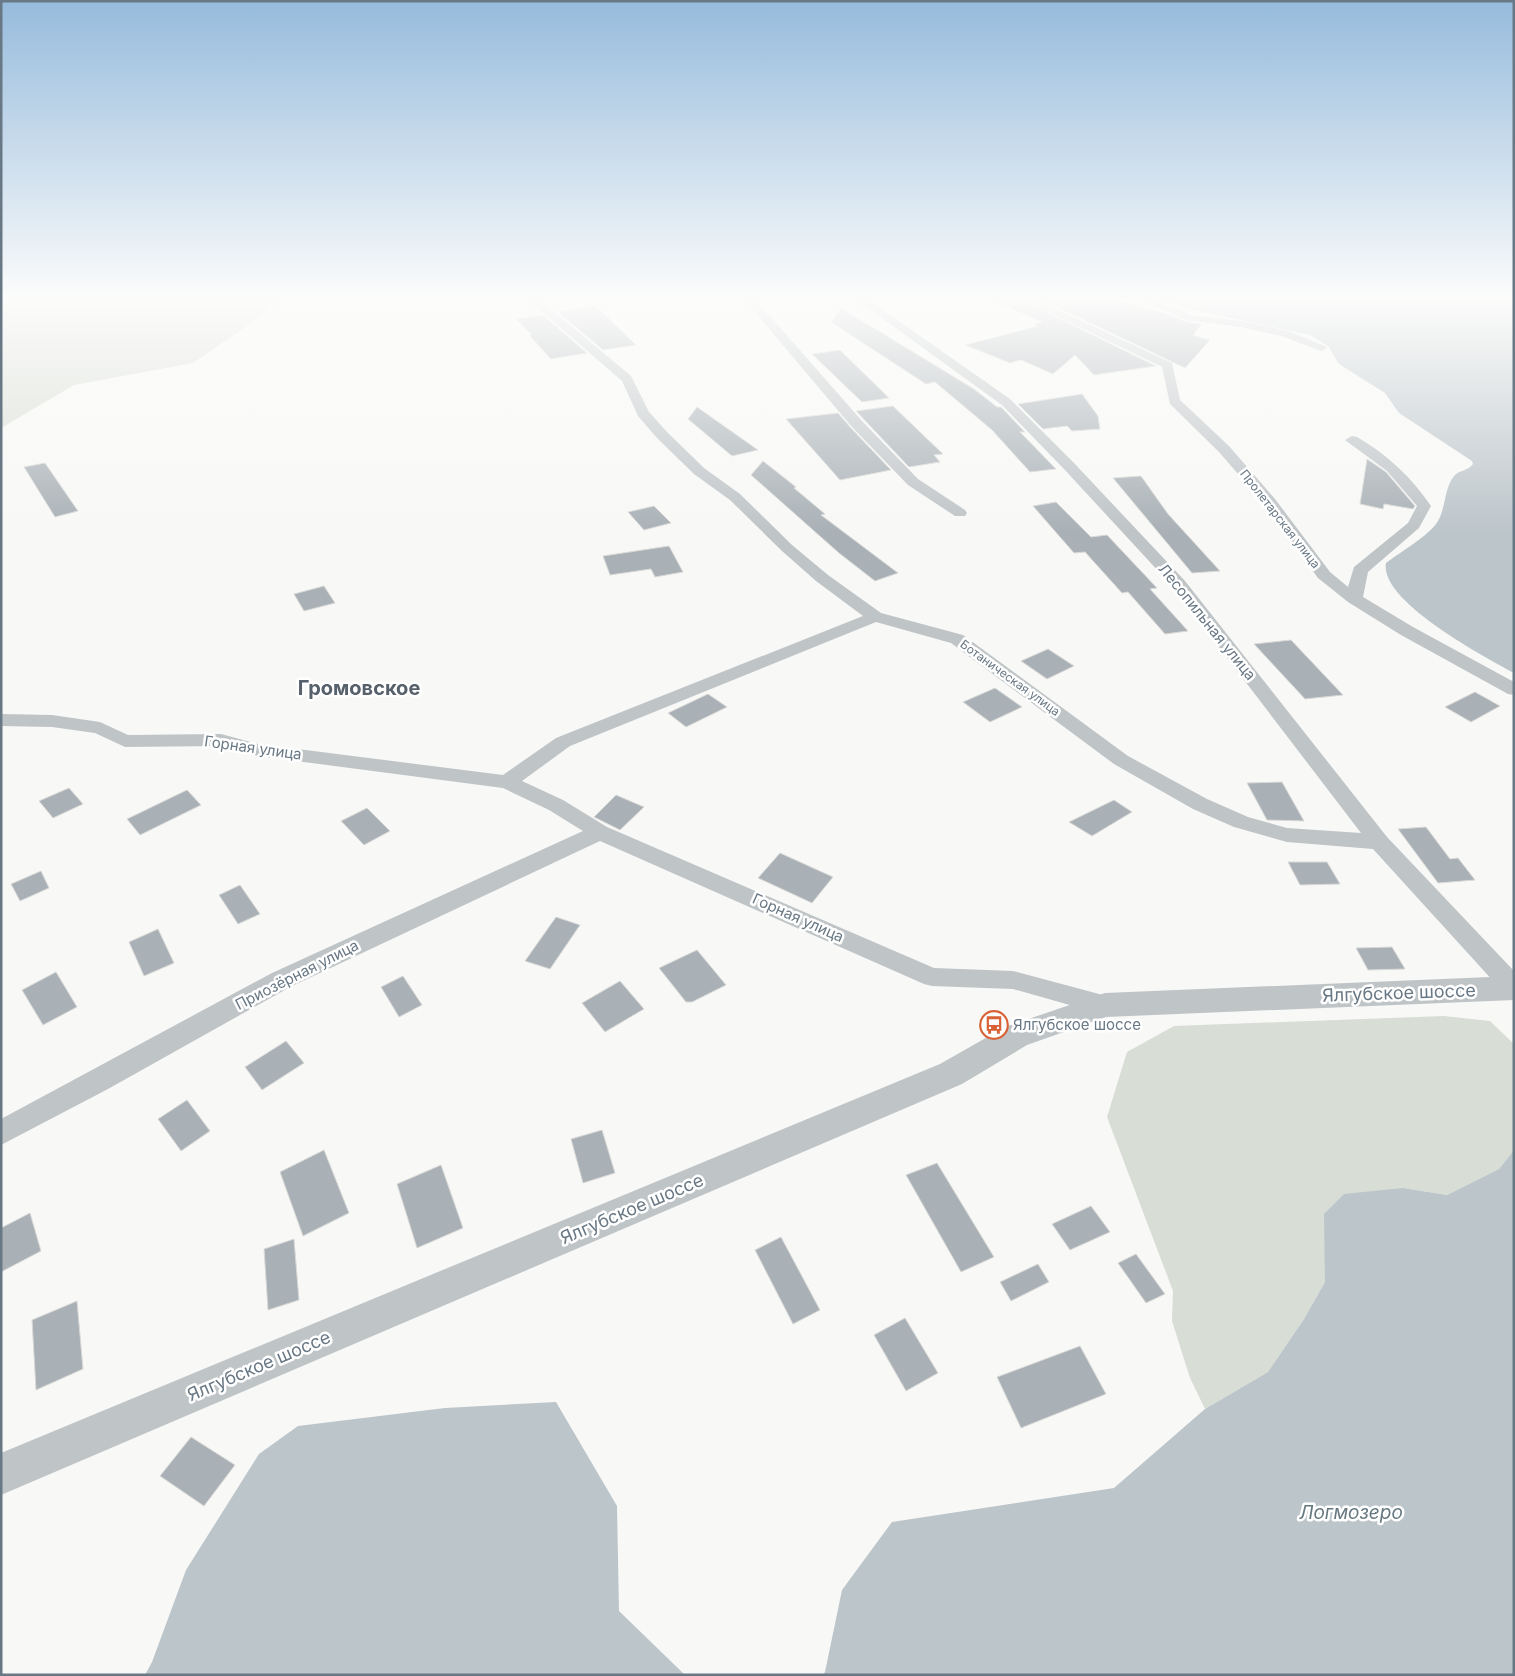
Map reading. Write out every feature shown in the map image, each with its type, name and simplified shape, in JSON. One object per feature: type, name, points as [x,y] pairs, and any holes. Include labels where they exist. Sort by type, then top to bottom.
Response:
[{"type":"street","name":"Ботаническая улица","points":[[624,376],[627,379],[642,413],[699,471],[735,497],[787,548],[822,578],[875,617],[956,639],[1121,760],[1200,804],[1241,822],[1287,835],[1379,842]]},
{"type":"street","points":[[816,376],[913,482],[960,513]]},
{"type":"street","name":"Лесопильная улица","points":[[969,376],[1006,402],[1069,466],[1179,584],[1379,842],[1514,988]]},
{"type":"street","name":"Пролетарская улица","points":[[1170,376],[1174,401],[1224,449],[1270,502],[1324,575],[1354,599],[1407,631],[1514,690]]},
{"type":"street","points":[[1352,440],[1370,449],[1403,479],[1424,506],[1414,525],[1360,570],[1354,599]]},
{"type":"street","points":[[506,782],[563,742],[875,617]]},
{"type":"street","name":"Горная улица","points":[[1,720],[52,721],[100,728],[125,741],[221,740],[258,750],[506,782],[556,805],[600,832],[932,977],[1013,980],[1104,1005]]},
{"type":"street","name":"Приозёрная улица","points":[[1,1133],[99,1082],[281,980],[600,832]]},
{"type":"street","name":"Ялгубское шоссе","points":[[1,1474],[951,1074],[1016,1036],[1104,1005],[1514,988]]},
{"type":"shaded area","points":[[1,376],[122,376],[74,385],[1,428]]},
{"type":"shaded area","points":[[1444,1016],[1490,1021],[1514,1044],[1514,1150],[1499,1169],[1447,1195],[1403,1188],[1325,1214],[1325,1282],[1304,1319],[1268,1372],[1205,1409],[1190,1378],[1172,1321],[1173,1291],[1107,1117],[1127,1052],[1174,1026]]},
{"type":"water","points":[[1358,376],[1514,376],[1514,673],[1436,626],[1399,594],[1388,578],[1386,563],[1434,527],[1441,516],[1447,492],[1454,476],[1473,464],[1472,461],[1399,413],[1385,393]]},
{"type":"water","name":"Логмозеро","points":[[1514,1150],[1514,1675],[823,1675],[842,1590],[892,1522],[1114,1488],[1205,1409],[1268,1372],[1304,1319],[1325,1282],[1324,1214],[1344,1194],[1403,1188],[1447,1195],[1499,1169]]},
{"type":"water","points":[[556,1402],[617,1506],[619,1611],[685,1675],[145,1675],[152,1662],[186,1570],[259,1454],[298,1426],[445,1408]]},
{"type":"building","points":[[835,376],[867,376],[889,398],[862,402]]},
{"type":"building","points":[[914,376],[953,376],[974,389],[997,407],[1001,407],[1025,432],[1020,432],[1056,469],[1030,472],[992,430],[935,382],[926,384]]},
{"type":"building","points":[[1082,394],[1098,416],[1100,429],[1072,431],[1067,426],[1043,429],[1018,404]]},
{"type":"building","points":[[893,406],[943,454],[934,455],[940,462],[909,467],[856,411]]},
{"type":"building","points":[[697,407],[758,450],[732,456],[688,419]]},
{"type":"building","points":[[838,413],[891,470],[840,480],[786,419]]},
{"type":"building","points":[[1367,459],[1386,472],[1415,506],[1413,509],[1384,504],[1383,509],[1360,504]]},
{"type":"building","points":[[763,461],[796,487],[794,488],[825,514],[821,515],[898,573],[875,581],[839,553],[751,475]]},
{"type":"building","points":[[45,463],[78,511],[55,517],[24,467]]},
{"type":"building","points":[[1141,476],[1168,514],[1220,571],[1192,573],[1113,478]]},
{"type":"building","points":[[1056,502],[1091,537],[1107,535],[1157,588],[1150,589],[1188,631],[1165,634],[1128,592],[1122,593],[1085,552],[1074,553],[1033,506]]},
{"type":"building","points":[[654,506],[671,523],[644,530],[628,512]]},
{"type":"building","points":[[669,546],[683,572],[655,577],[651,569],[610,575],[603,556]]},
{"type":"building","points":[[324,586],[335,603],[304,611],[294,594]]},
{"type":"building","points":[[1291,640],[1343,695],[1305,699],[1254,644]]},
{"type":"building","points":[[1048,649],[1074,666],[1047,679],[1021,661]]},
{"type":"building","points":[[995,688],[1022,707],[990,722],[963,702]]},
{"type":"building","points":[[1475,692],[1500,706],[1471,722],[1445,707]]},
{"type":"building","points":[[708,694],[727,707],[686,727],[668,713]]},
{"type":"building","points":[[1282,782],[1304,821],[1267,820],[1247,783]]},
{"type":"building","points":[[69,788],[83,804],[53,818],[39,801]]},
{"type":"building","points":[[187,790],[201,805],[140,835],[127,819]]},
{"type":"building","points":[[616,795],[644,807],[620,830],[594,817]]},
{"type":"building","points":[[1114,800],[1132,812],[1092,836],[1069,822]]},
{"type":"building","points":[[367,808],[390,831],[364,845],[341,821]]},
{"type":"building","points":[[1426,827],[1450,859],[1458,858],[1475,880],[1438,883],[1398,829]]},
{"type":"building","points":[[780,853],[833,877],[812,903],[758,878]]},
{"type":"building","points":[[1288,862],[1327,862],[1340,884],[1300,885]]},
{"type":"building","points":[[41,871],[49,888],[20,901],[11,884]]},
{"type":"building","points":[[240,885],[260,914],[238,924],[219,895]]},
{"type":"building","points":[[556,917],[580,925],[550,969],[525,961]]},
{"type":"building","points":[[158,929],[174,963],[144,976],[129,942]]},
{"type":"building","points":[[1392,947],[1405,969],[1368,970],[1356,948]]},
{"type":"building","points":[[697,950],[726,985],[692,1002],[686,1002],[659,968]]},
{"type":"building","points":[[56,972],[77,1007],[43,1025],[22,990]]},
{"type":"building","points":[[403,976],[422,1005],[399,1017],[381,987]]},
{"type":"building","points":[[620,981],[644,1009],[605,1032],[582,1003]]},
{"type":"building","points":[[286,1041],[304,1063],[262,1090],[245,1067]]},
{"type":"building","points":[[187,1100],[210,1131],[181,1151],[158,1119]]},
{"type":"building","points":[[602,1130],[615,1173],[583,1183],[571,1139]]},
{"type":"building","points":[[324,1150],[349,1213],[303,1236],[280,1172]]},
{"type":"building","points":[[937,1163],[994,1257],[961,1272],[906,1175]]},
{"type":"building","points":[[441,1165],[463,1228],[417,1248],[397,1184]]},
{"type":"building","points":[[1091,1206],[1110,1232],[1070,1250],[1052,1224]]},
{"type":"building","points":[[30,1213],[41,1251],[1,1272],[1,1228]]},
{"type":"building","points":[[781,1237],[820,1310],[793,1324],[755,1250]]},
{"type":"building","points":[[294,1239],[299,1300],[268,1310],[264,1249]]},
{"type":"building","points":[[1136,1254],[1165,1294],[1146,1303],[1118,1263]]},
{"type":"building","points":[[1038,1264],[1049,1282],[1011,1301],[1000,1282]]},
{"type":"building","points":[[77,1301],[83,1369],[36,1390],[32,1320]]},
{"type":"building","points":[[905,1318],[938,1373],[906,1391],[874,1335]]},
{"type":"building","points":[[1080,1346],[1106,1394],[1021,1428],[997,1377]]},
{"type":"building","points":[[191,1437],[235,1465],[204,1506],[160,1476]]},
{"type":"place","name":"Ялгубское шоссе","points":[[994,1025]]},
{"type":"district","name":"Громовское","points":[[359,688]]}]
